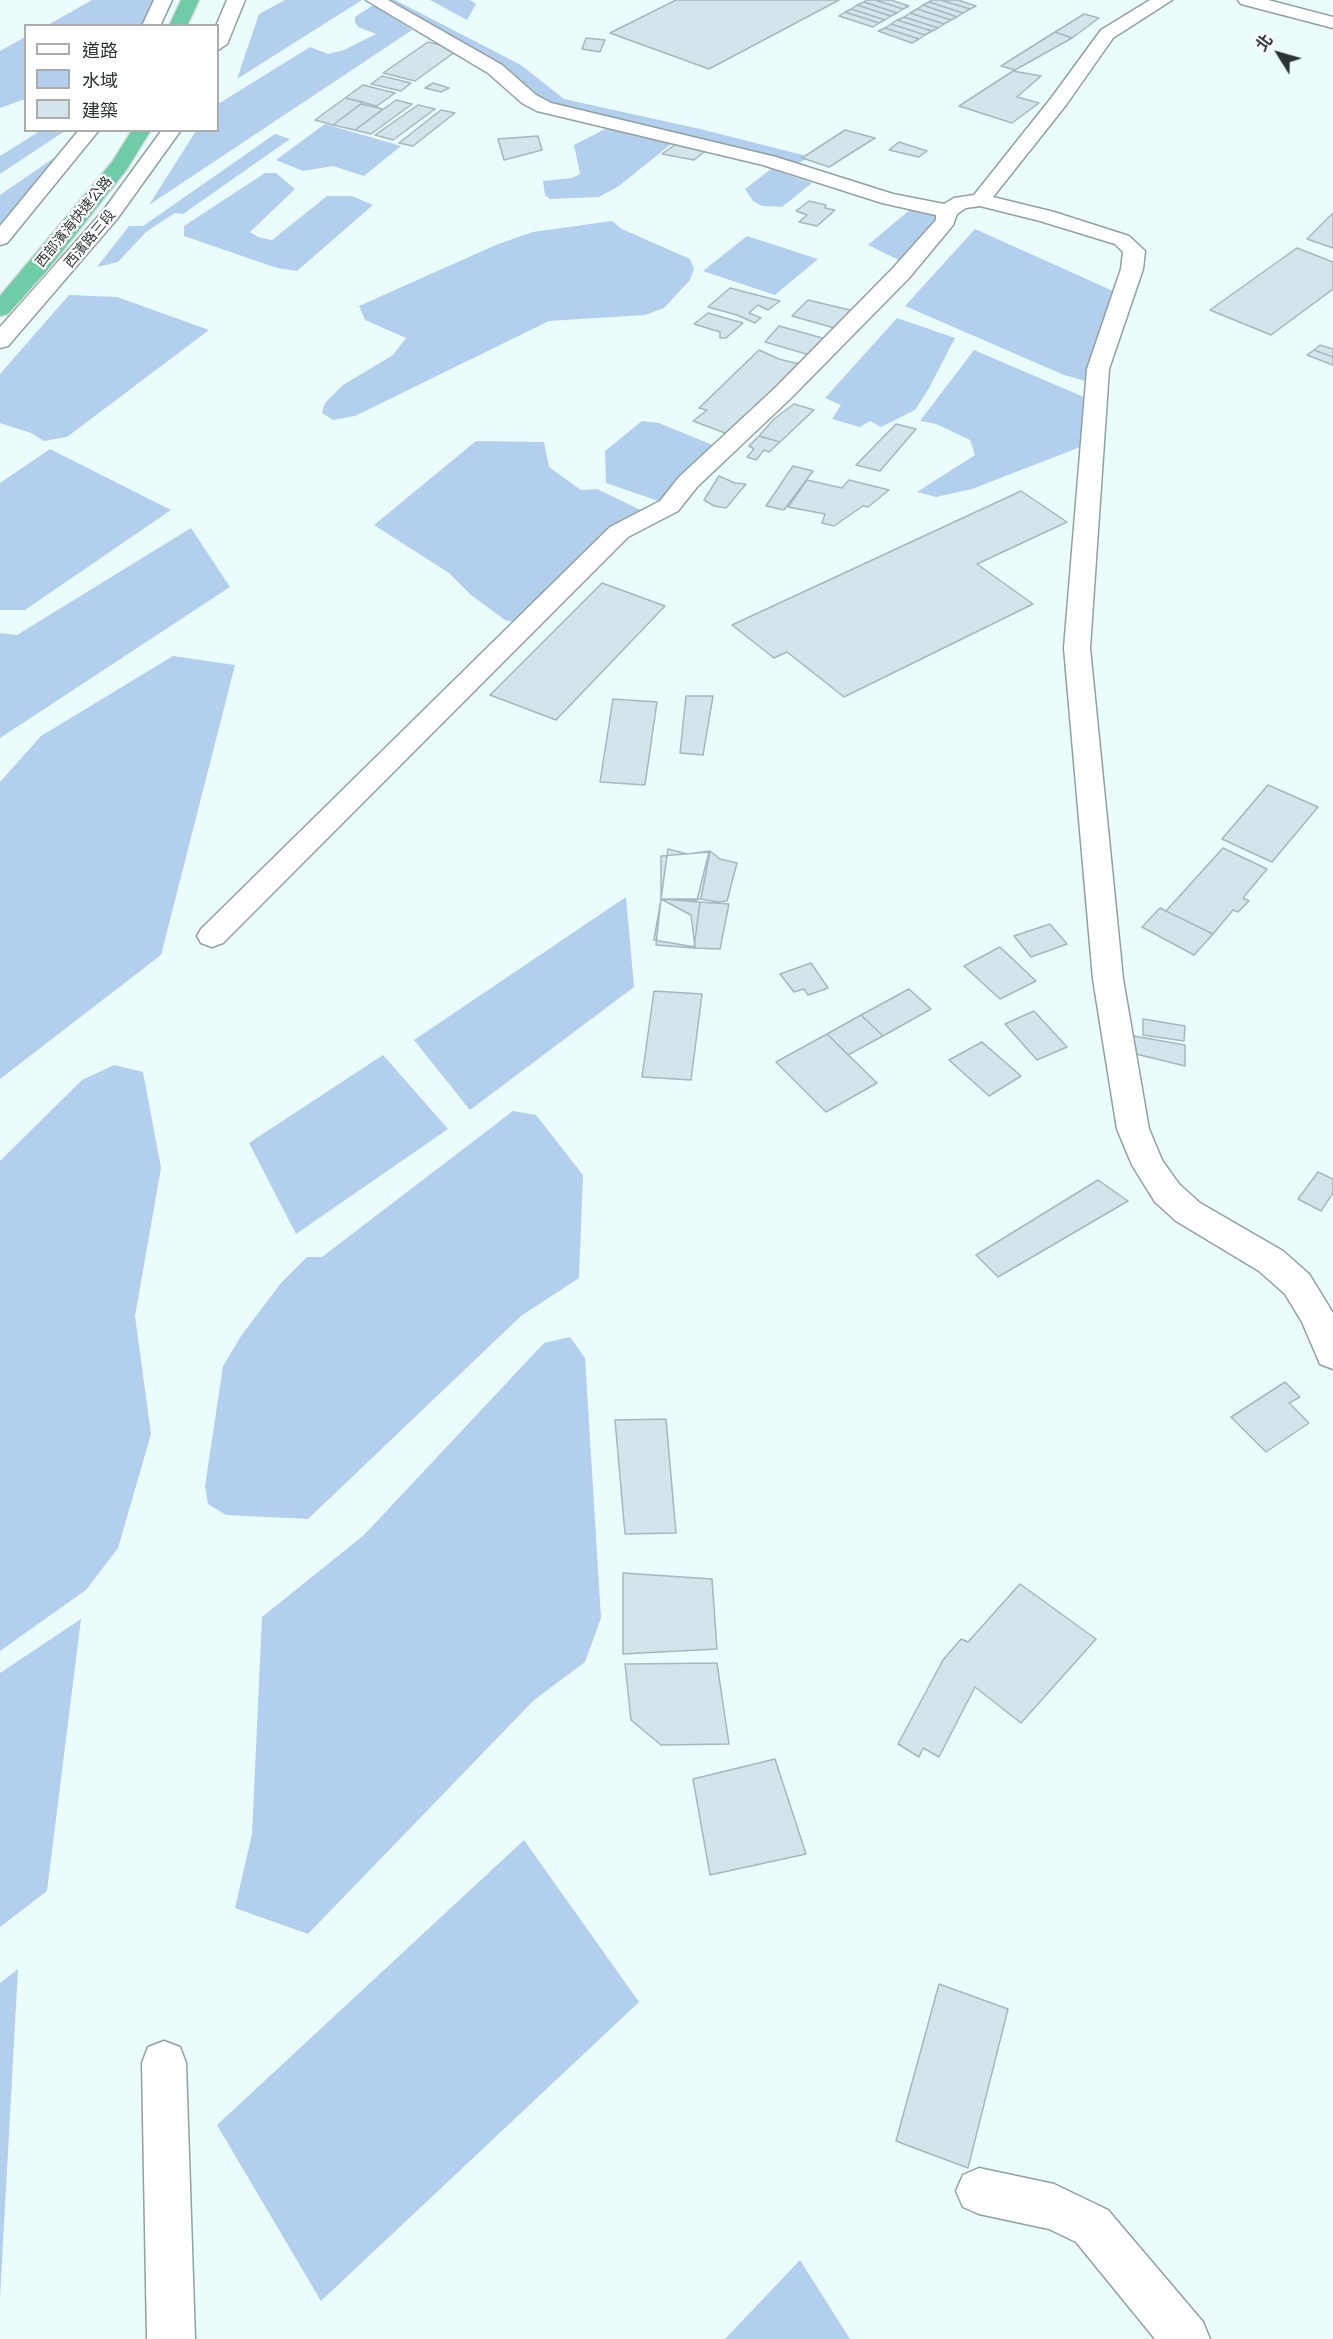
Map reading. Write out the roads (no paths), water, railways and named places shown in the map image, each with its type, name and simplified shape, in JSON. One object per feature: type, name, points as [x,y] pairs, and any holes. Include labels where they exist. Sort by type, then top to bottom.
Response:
[{"type":"highway","points":[[179,24],[190,0]]},
{"type":"highway","name":"西部濱海快速公路","points":[[0,309],[42,262],[113,174],[141,132]]},
{"type":"highway","name":"西部濱海快速公路","points":[[38,235],[78,185]]},
{"type":"street","points":[[152,24],[163,0]]},
{"type":"street","points":[[219,42],[236,0]]},
{"type":"street","points":[[375,0],[495,69],[529,99],[544,107],[769,161],[889,199],[947,211],[961,202],[980,200],[1047,216],[1122,240],[1134,251],[1132,269],[1098,369],[1077,648],[1108,979],[1132,1129],[1148,1165],[1167,1193],[1188,1212],[1271,1261],[1297,1284],[1317,1316],[1333,1354]]},
{"type":"street","points":[[980,200],[1059,101],[1107,34],[1118,25],[1163,0]]},
{"type":"street","points":[[1247,0],[1333,23]]},
{"type":"street","points":[[0,238],[88,132]]},
{"type":"street","name":"西濱路三段","points":[[0,341],[110,215],[171,132]]},
{"type":"street","points":[[212,936],[619,532],[669,506],[688,482],[784,392],[901,273],[946,220],[947,211]]},
{"type":"street","points":[[164,2063],[171,2339]]},
{"type":"street","points":[[979,2191],[1054,2207],[1092,2226],[1186,2339]]},
{"type":"water","points":[[92,0],[159,0],[151,24],[50,24]]},
{"type":"water","points":[[285,0],[362,0],[237,79],[259,14]]},
{"type":"water","points":[[430,0],[470,0],[476,4],[467,20]]},
{"type":"water","points":[[373,5],[412,30],[149,205],[195,132],[219,132],[219,103],[310,47],[328,54],[344,50],[376,34],[358,27],[355,17]]},
{"type":"water","points":[[24,38],[24,99],[0,108],[0,51]]},
{"type":"water","points":[[325,124],[401,146],[364,176],[333,166],[303,171],[276,160]]},
{"type":"water","points":[[611,126],[676,140],[619,186],[599,197],[550,199],[545,195],[543,181],[572,178],[580,174],[574,145]]},
{"type":"water","points":[[38,132],[63,132],[0,174],[0,156]]},
{"type":"water","points":[[275,134],[290,139],[183,214],[175,213],[146,232],[118,262],[97,267],[129,226],[143,226]]},
{"type":"water","points":[[77,142],[0,235],[0,195]]},
{"type":"water","points":[[771,169],[812,183],[782,207],[762,206],[753,201],[745,189]]},
{"type":"water","points":[[265,173],[276,173],[295,189],[250,232],[258,237],[272,240],[327,196],[352,196],[373,205],[297,271],[277,268],[184,236],[184,226]]},
{"type":"water","points":[[912,208],[947,218],[907,264],[868,245]]},
{"type":"water","points":[[612,221],[622,229],[690,259],[694,269],[690,280],[664,308],[645,315],[549,321],[355,416],[333,420],[322,413],[325,403],[343,385],[393,355],[406,338],[365,320],[359,306],[498,244],[533,232]]},
{"type":"water","points":[[975,229],[1122,295],[1094,344],[1095,355],[1085,381],[1064,375],[905,306]]},
{"type":"water","points":[[747,236],[818,259],[775,295],[703,271]]},
{"type":"water","points":[[69,295],[117,297],[209,330],[67,437],[44,441],[31,433],[0,423],[0,374]]},
{"type":"water","points":[[897,318],[955,338],[928,390],[915,410],[881,427],[870,421],[860,427],[832,419],[841,405],[825,398]]},
{"type":"water","points":[[974,350],[1091,400],[1083,446],[972,489],[936,497],[917,492],[975,455],[970,440],[936,424],[920,421]]},
{"type":"water","points":[[642,421],[659,423],[720,448],[664,503],[606,483],[605,451]]},
{"type":"water","points":[[476,441],[544,442],[549,467],[581,490],[597,489],[649,514],[530,625],[505,620],[471,595],[449,573],[374,525]]},
{"type":"water","points":[[50,449],[171,510],[25,610],[0,610],[0,483]]},
{"type":"water","points":[[191,528],[230,587],[0,738],[0,633],[17,635]]},
{"type":"water","points":[[173,656],[235,665],[161,955],[0,1079],[0,782],[41,736]]},
{"type":"water","points":[[626,897],[634,987],[470,1110],[414,1040]]},
{"type":"water","points":[[383,1055],[448,1129],[296,1234],[249,1143]]},
{"type":"water","points":[[114,1065],[143,1072],[161,1168],[135,1316],[151,1434],[118,1548],[86,1590],[0,1651],[0,1161],[82,1080]]},
{"type":"water","points":[[513,1111],[536,1115],[583,1175],[579,1278],[521,1316],[308,1519],[226,1515],[208,1504],[205,1486],[223,1366],[241,1336],[281,1283],[307,1257],[322,1257]]},
{"type":"water","points":[[570,1337],[585,1358],[601,1618],[585,1662],[534,1700],[308,1934],[235,1908],[252,1834],[262,1617],[364,1535],[544,1343]]},
{"type":"water","points":[[81,1619],[47,1891],[0,1927],[0,1673]]},
{"type":"water","points":[[524,1840],[639,2002],[321,2301],[217,2125]]},
{"type":"water","points":[[18,1969],[0,2298],[0,1983]]},
{"type":"water","points":[[800,2260],[850,2339],[725,2339]]},
{"type":"waterway","points":[[383,0],[515,69],[558,103],[700,134],[797,159]]}]
